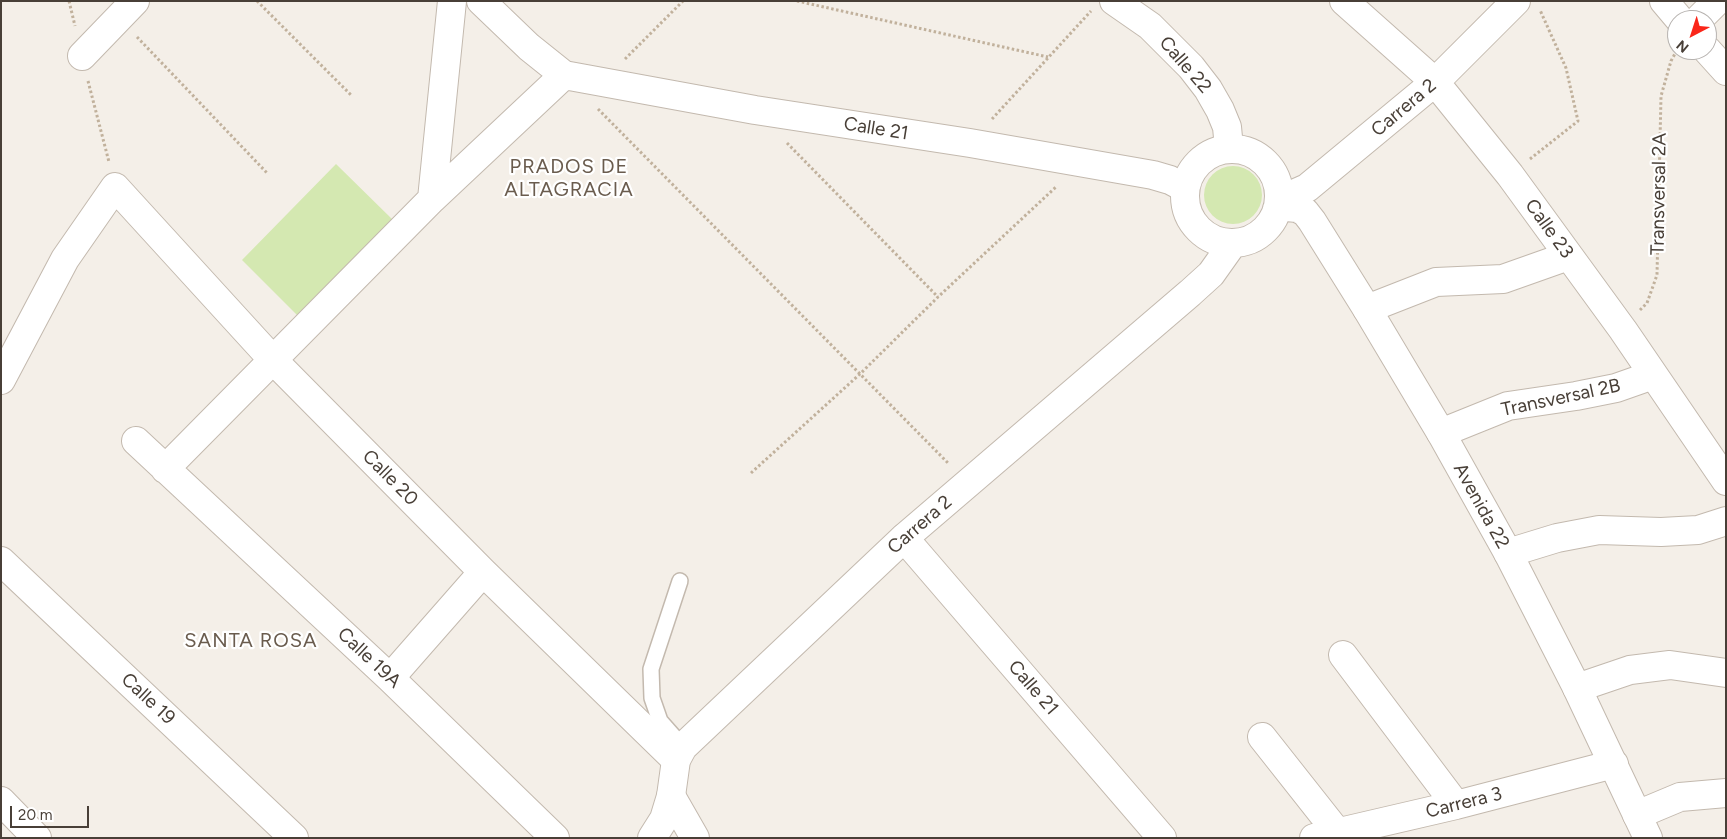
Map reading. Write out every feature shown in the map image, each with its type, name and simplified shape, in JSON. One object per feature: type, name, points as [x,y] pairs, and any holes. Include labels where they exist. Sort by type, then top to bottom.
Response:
[{"type":"street","points":[[432,199],[452,1]]},
{"type":"street","points":[[165,469],[432,199],[564,74],[529,47],[481,1]]},
{"type":"street","name":"Calle 23","points":[[1344,1],[1435,82],[1510,175],[1623,330],[1726,481]]},
{"type":"street","name":"Carrera 2","points":[[1279,204],[1308,188],[1527,2]]},
{"type":"street","name":"Calle 22","points":[[1104,5],[1150,26],[1191,67],[1208,89],[1220,110],[1227,127],[1229,148]]},
{"type":"street","points":[[82,56],[127,10]]},
{"type":"street","points":[[1716,60],[1726,71]]},
{"type":"street","name":"Calle 21","points":[[564,74],[755,110],[970,143],[1153,176],[1170,180],[1185,188]]},
{"type":"street","points":[[1229,148],[1253,153],[1266,163],[1275,177],[1280,192],[1279,204],[1272,221],[1259,234],[1248,241],[1232,243],[1217,241],[1209,237],[1191,220],[1185,206],[1185,188],[1190,174],[1200,161],[1214,152],[1229,148]]},
{"type":"street","points":[[1,380],[65,259],[116,187]]},
{"type":"street","name":"Calle 20","points":[[116,187],[273,360],[483,572],[680,753]]},
{"type":"street","name":"Avenida 22","points":[[1279,204],[1305,212],[1312,221],[1441,433],[1508,553],[1577,688],[1642,826]]},
{"type":"street","name":"Carrera 2","points":[[680,753],[904,538],[1211,274],[1232,243]]},
{"type":"street","points":[[1367,309],[1436,282],[1503,279],[1568,256]]},
{"type":"street","name":"Transversal 2B","points":[[1441,433],[1508,406],[1616,388],[1653,375]]},
{"type":"street","name":"Calle 19A","points":[[136,441],[390,678],[555,838]]},
{"type":"street","points":[[1508,553],[1557,538],[1599,530],[1660,532],[1698,530],[1726,521]]},
{"type":"street","name":"Calle 21","points":[[904,538],[1162,838]]},
{"type":"street","name":"Calle 19","points":[[1,561],[294,838]]},
{"type":"street","points":[[390,678],[483,572]]},
{"type":"street","points":[[1343,655],[1456,806]]},
{"type":"street","points":[[1577,688],[1630,670],[1670,665],[1726,673]]},
{"type":"street","points":[[1262,737],[1325,835]]},
{"type":"street","points":[[652,838],[664,819],[680,753]]},
{"type":"street","name":"Carrera 3","points":[[1325,835],[1456,806],[1614,764]]},
{"type":"street","points":[[1642,826],[1680,797],[1726,793]]},
{"type":"street","points":[[671,796],[695,838]]},
{"type":"street","points":[[1,801],[24,833]]},
{"type":"lane","points":[[680,581],[651,669],[652,698],[660,721],[680,753]]},
{"type":"path","points":[[69,1],[116,187]]},
{"type":"path","points":[[256,1],[352,96]]},
{"type":"path","points":[[602,82],[684,1]]},
{"type":"path","points":[[797,1],[1048,58]]},
{"type":"path","points":[[1510,175],[1578,121],[1566,68],[1527,2]]},
{"type":"path","points":[[970,143],[1048,58],[1104,5]]},
{"type":"path","points":[[127,10],[268,174]]},
{"type":"path","name":"Transversal 2A","points":[[1623,330],[1646,303],[1657,275],[1661,96],[1672,60]]},
{"type":"path","points":[[564,74],[968,484]]},
{"type":"path","points":[[755,110],[938,297]]},
{"type":"path","points":[[751,473],[860,374],[938,297],[1081,163]]},
{"type":"green space","points":[[336,164],[393,220],[298,316],[242,260]]},
{"type":"green space","points":[[1227,166],[1239,166],[1254,174],[1262,189],[1262,201],[1254,216],[1239,224],[1227,224],[1212,216],[1204,201],[1204,189],[1212,174]]},
{"type":"district","name":"PRADOS DE ALTAGRACIA","points":[[569,178]]},
{"type":"district","name":"SANTA ROSA","points":[[251,641]]}]
